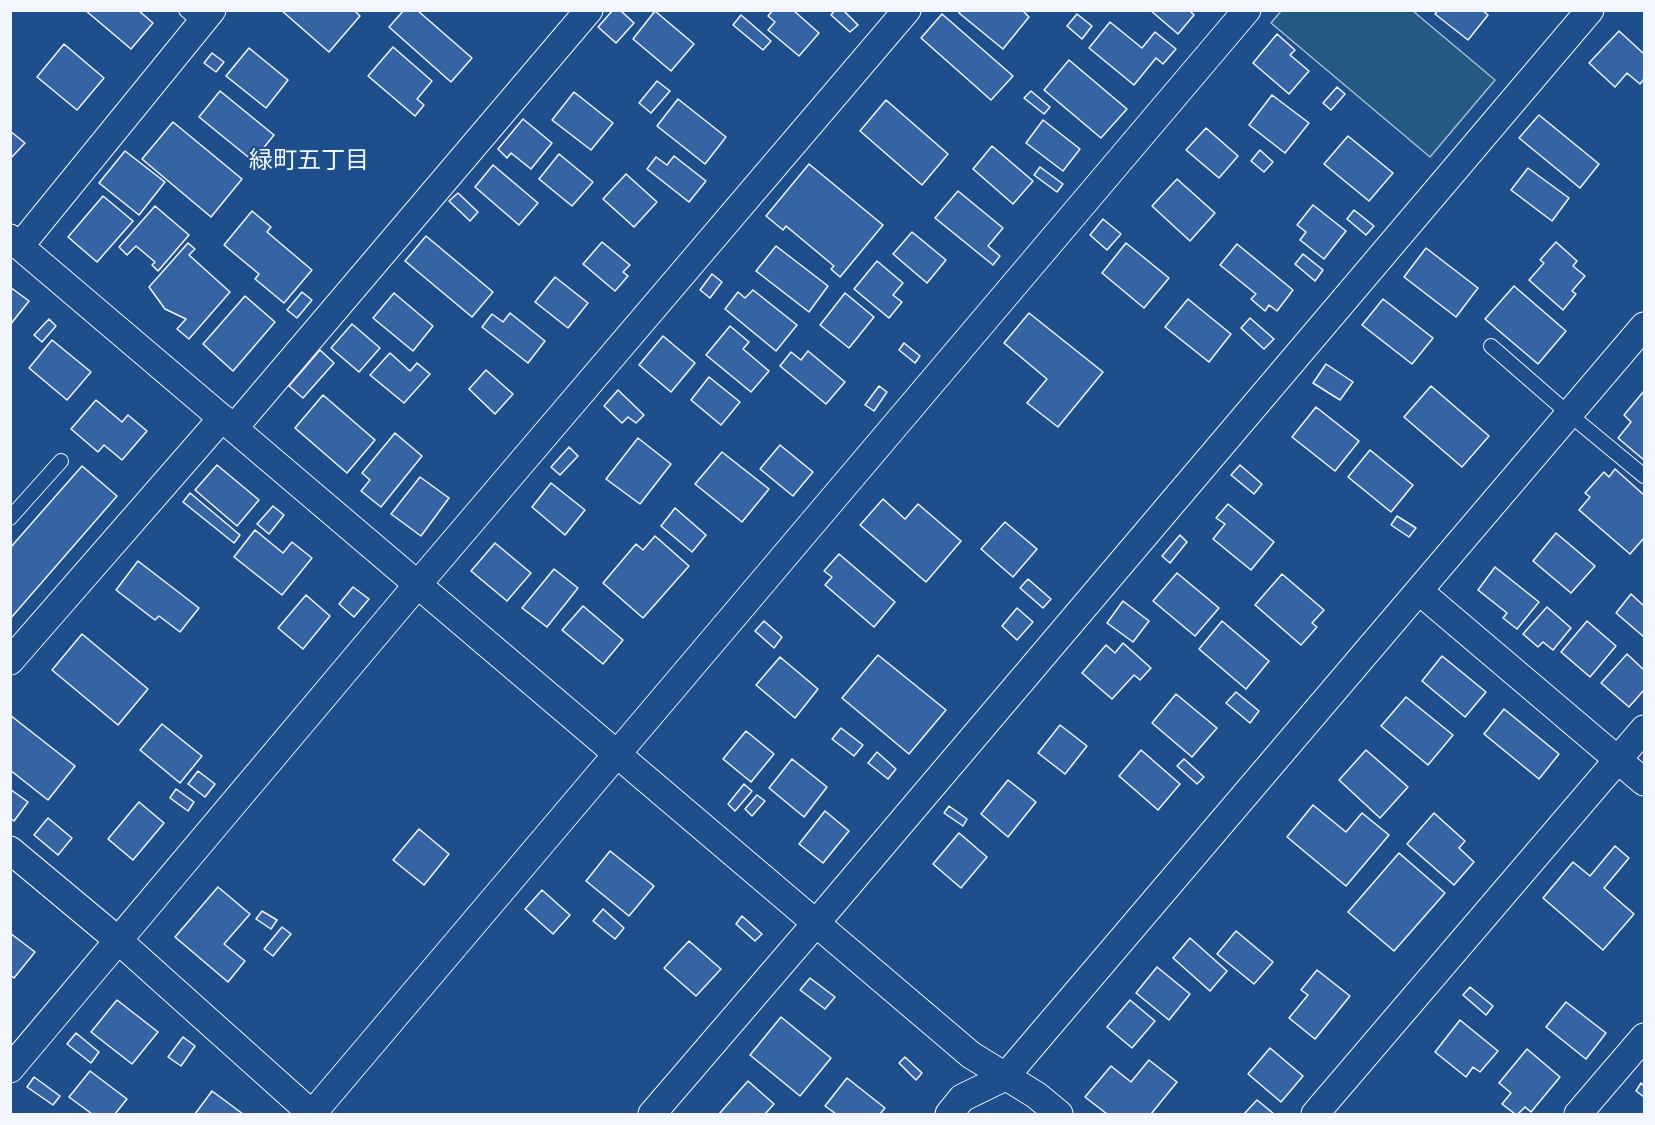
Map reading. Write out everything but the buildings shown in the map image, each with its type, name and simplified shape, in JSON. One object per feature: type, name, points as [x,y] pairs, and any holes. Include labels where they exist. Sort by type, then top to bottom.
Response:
[{"type":"street","points":[[10,661],[228,423],[589,10]]},
{"type":"street","points":[[10,1069],[418,584],[907,10]]},
{"type":"street","points":[[10,850],[118,941],[312,1114],[1247,10]]},
{"type":"street","points":[[652,1114],[1590,10]]},
{"type":"street","points":[[200,15],[15,242],[971,1054],[1036,1095],[1059,1114]]},
{"type":"street","points":[[949,1114],[962,1098],[1005,1077],[1644,326]]},
{"type":"street","points":[[1419,591],[1644,782]]},
{"type":"street","points":[[1315,1114],[1644,729]]},
{"type":"street","points":[[1578,1114],[1644,1037]]},
{"type":"lane","points":[[1491,346],[1644,476]]},
{"type":"lane","points":[[10,518],[61,461]]},
{"type":"shaded area","points":[[1281,11],[1413,11],[1495,80],[1430,157],[1271,23]]},
{"type":"district","name":"緑町五丁目","points":[[309,161]]}]
